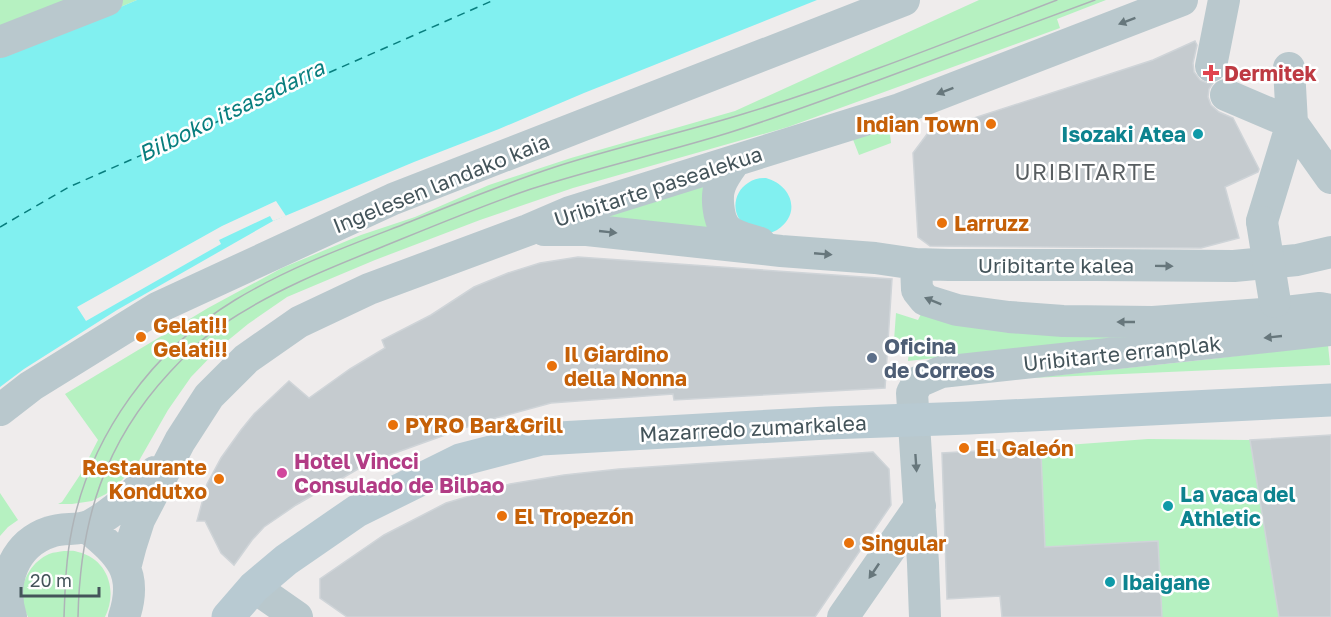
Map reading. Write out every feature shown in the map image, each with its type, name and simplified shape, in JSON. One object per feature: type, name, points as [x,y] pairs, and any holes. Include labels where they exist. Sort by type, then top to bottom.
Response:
[{"type":"main road","name":"Mazarredo zumarkalea","points":[[228,617],[254,587],[286,560],[357,511],[460,460],[541,439],[827,423],[1331,400]]},
{"type":"street","points":[[0,42],[107,0]]},
{"type":"street","name":"Ingelesen landako kaia","points":[[0,410],[31,386],[157,308],[393,199],[904,0]]},
{"type":"street","name":"Uribitarte pasealekua","points":[[125,568],[139,520],[180,441],[209,396],[246,359],[299,322],[369,289],[570,212],[900,109],[1182,0]]},
{"type":"street","points":[[1210,66],[1224,0]]},
{"type":"street","points":[[1276,308],[1262,222],[1292,123],[1289,69]]},
{"type":"street","points":[[1226,95],[1292,123],[1331,178]]},
{"type":"street","name":"Uribitarte kalea","points":[[735,161],[720,185],[719,212],[725,227],[734,234],[781,250]]},
{"type":"street","name":"Uribitarte kalea","points":[[528,230],[587,230],[949,266],[1234,266],[1297,260],[1331,252]]},
{"type":"street","name":"Uribitarte erranplak","points":[[916,264],[917,290],[926,300],[957,310],[1041,320],[1153,322],[1276,308],[1331,310]]},
{"type":"street","name":"Uribitarte erranplak","points":[[925,617],[912,393],[918,382],[941,372],[1331,330]]},
{"type":"street","name":"Uribitarte pasealekua","points":[[87,527],[121,505],[154,474],[180,441]]},
{"type":"street","points":[[843,617],[920,506]]},
{"type":"street","points":[[11,617],[7,608],[5,588],[10,569],[19,552],[34,539],[52,531],[87,527],[116,552],[125,568],[130,584],[129,602],[124,617]]},
{"type":"street","points":[[254,587],[297,617]]},
{"type":"green space","points":[[0,0],[137,0],[0,58]]},
{"type":"green space","points":[[979,0],[1106,0],[1057,19],[1060,28],[788,127],[573,188],[375,260],[287,297],[220,347],[191,377],[168,410],[136,466],[122,480],[106,494],[92,501],[58,504],[62,502],[80,475],[98,440],[65,394],[208,308],[282,268],[361,235],[415,217],[489,185],[571,158],[735,111]]},
{"type":"green space","points":[[889,124],[891,143],[859,155],[852,137]]},
{"type":"green space","points":[[713,180],[712,233],[566,221]]},
{"type":"green space","points":[[922,312],[1162,339],[1035,347],[908,361],[909,351],[893,354],[896,313],[918,320]]},
{"type":"green space","points":[[1328,345],[1330,365],[1030,378],[1193,361]]},
{"type":"green space","name":"Ibaigane","points":[[1148,439],[1250,440],[1279,617],[1047,617],[1040,447]]},
{"type":"green space","points":[[0,493],[18,520],[0,536]]},
{"type":"green space","points":[[75,551],[97,561],[108,577],[110,597],[105,617],[28,617],[22,595],[28,574],[43,558],[51,553]]},
{"type":"water","name":"Bilboko itsasadarra","points":[[137,0],[817,0],[273,221],[117,310],[24,369],[0,387],[0,58]]},
{"type":"water","points":[[766,178],[782,187],[787,193],[791,201],[791,208],[785,223],[777,230],[764,234],[741,222],[735,205],[740,190],[744,186],[754,180]]},
{"type":"pier","points":[[276,201],[286,216],[273,221],[270,216],[219,240],[221,244],[86,321],[77,307],[222,226]]},
{"type":"building","points":[[1195,41],[1197,45],[1193,63],[1194,72],[1200,80],[1213,83],[1208,97],[1211,105],[1219,112],[1233,118],[1259,169],[1258,172],[1225,187],[1239,238],[1201,248],[930,246],[918,237],[913,153],[928,133],[1153,60]]},
{"type":"building","points":[[578,257],[892,279],[885,388],[674,400],[673,394],[551,403],[481,422],[370,462],[296,505],[264,527],[234,565],[221,553],[205,521],[197,521],[207,484],[221,458],[241,430],[254,414],[289,381],[309,398],[385,348],[382,340],[431,315],[474,287],[540,263]]},
{"type":"building","points":[[1331,435],[1331,617],[1279,617],[1250,440]]},
{"type":"building","points":[[1033,448],[1033,454],[1041,454],[1045,547],[1158,541],[1162,617],[1002,617],[1000,596],[947,599],[942,453]]},
{"type":"building","points":[[873,452],[889,469],[891,505],[815,617],[347,617],[320,598],[320,579],[384,535],[446,503],[510,484],[619,469]]},
{"type":"ferry route","points":[[0,227],[69,187],[494,0]]},
{"type":"tram line","points":[[64,617],[65,584],[72,529],[81,494],[110,428],[152,369],[205,320],[235,300],[317,259],[516,180],[578,160],[783,102],[901,60],[1057,0]]},
{"type":"tram line","points":[[78,617],[84,548],[100,485],[112,455],[147,399],[170,372],[208,335],[241,313],[320,272],[512,196],[555,181],[704,140],[766,120],[1095,0]]},
{"type":"place","name":"Dermitek","points":[[1211,73]]},
{"type":"place","name":"Indian Town","points":[[991,124]]},
{"type":"place","name":"Isozaki Atea","points":[[1198,134]]},
{"type":"place","name":"Larruzz","points":[[942,223]]},
{"type":"place","name":"Gelati!! Gelati!!","points":[[141,337]]},
{"type":"place","name":"Oficina de Correos","points":[[872,358]]},
{"type":"place","name":"Il Giardino della Nonna","points":[[552,366]]},
{"type":"place","name":"PYRO Bar&Grill","points":[[393,425]]},
{"type":"place","name":"El Galeón","points":[[964,448]]},
{"type":"place","name":"Hotel Vincci Consulado de Bilbao","points":[[282,473]]},
{"type":"place","name":"Restaurante Kondutxo","points":[[219,479]]},
{"type":"place","name":"La vaca del Athletic","points":[[1168,506]]},
{"type":"place","name":"El Tropezón","points":[[502,516]]},
{"type":"place","name":"Singular","points":[[849,543]]},
{"type":"place","name":"Ibaigane","points":[[1110,582]]},
{"type":"district","name":"URIBITARTE","points":[[1086,171]]}]
